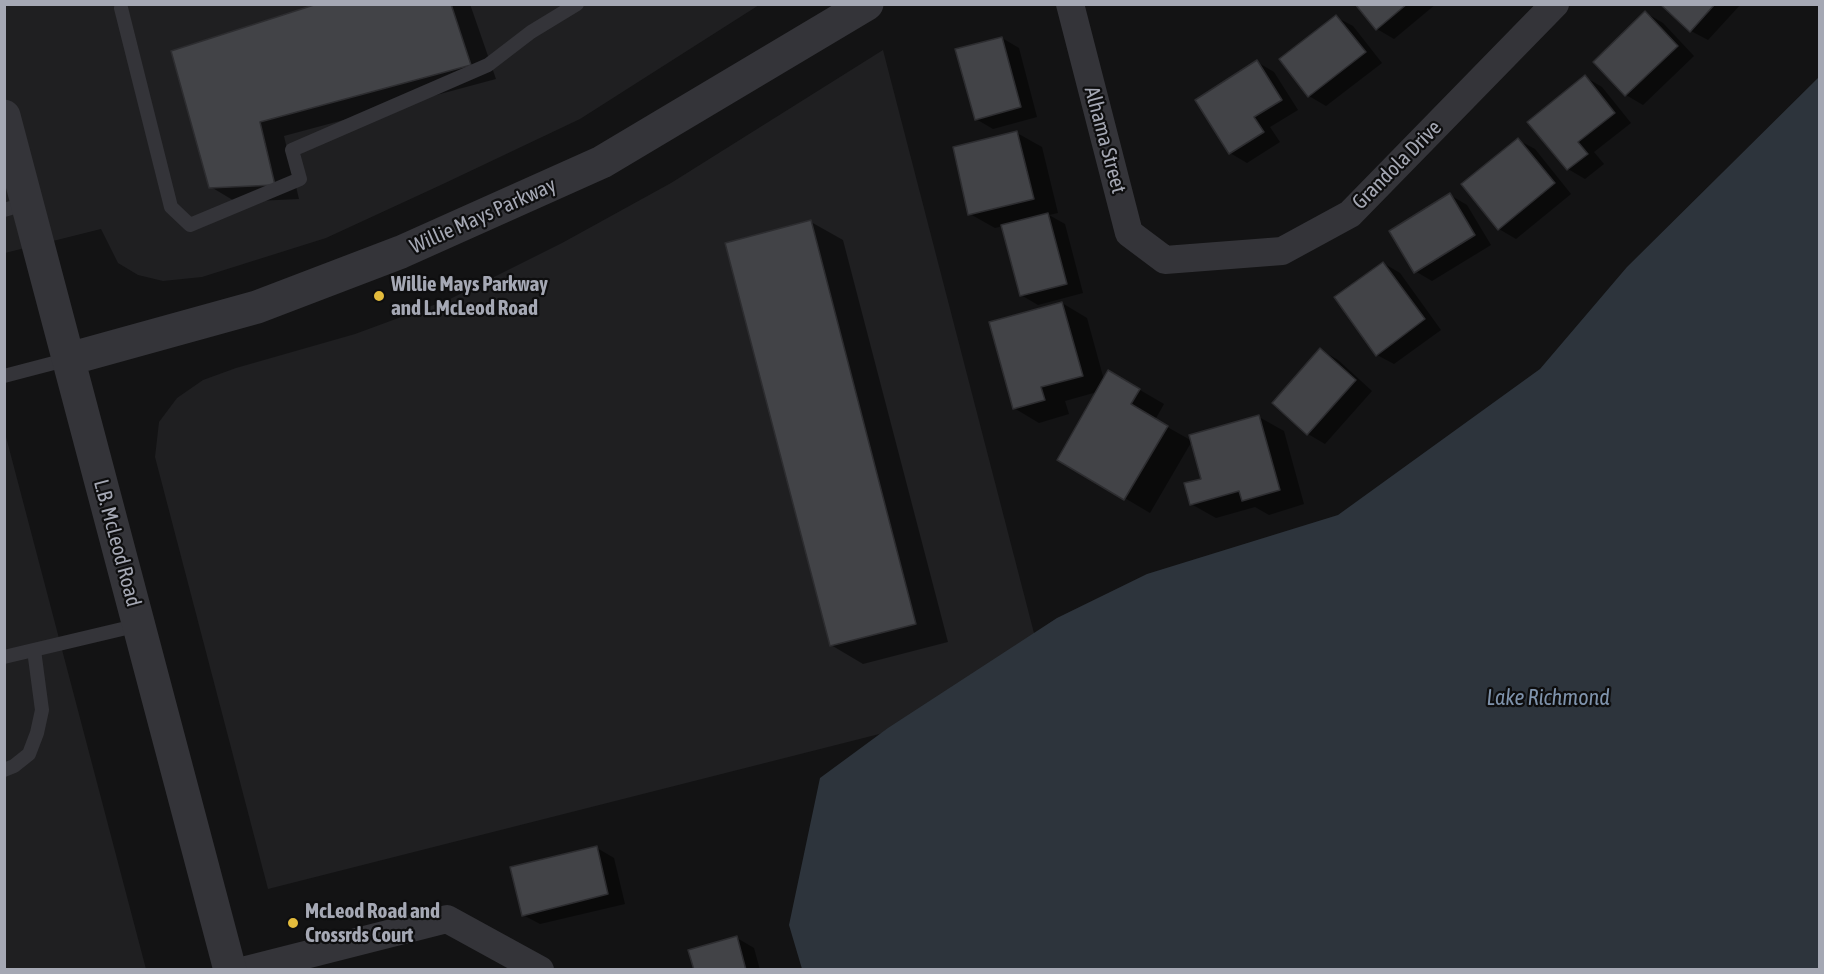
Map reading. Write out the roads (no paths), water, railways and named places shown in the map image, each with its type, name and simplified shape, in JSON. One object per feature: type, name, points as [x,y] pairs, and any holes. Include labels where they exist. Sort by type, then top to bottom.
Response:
[{"type":"street","name":"Willie Mays Parkway","points":[[69,359],[257,307],[401,252],[602,162],[867,4]]},
{"type":"street","name":"Alhama Street","points":[[1070,4],[1130,233],[1165,260]]},
{"type":"street","name":"Grandola Drive","points":[[1165,260],[1282,251],[1350,214],[1555,4]]},
{"type":"street","name":"L.B. McLeod Road","points":[[4,116],[16,207],[69,359],[231,969]]},
{"type":"street","points":[[246,969],[447,919],[540,969]]},
{"type":"lane","points":[[125,6],[171,207],[190,225],[300,179],[292,150],[488,65],[531,32],[577,4]]},
{"type":"lane","points":[[4,376],[69,359]]},
{"type":"lane","points":[[4,657],[139,625]]},
{"type":"lane","points":[[4,770],[14,766],[28,754],[37,733],[42,710],[34,650]]},
{"type":"water","name":"Lake Richmond","points":[[1819,77],[1819,969],[802,969],[789,925],[820,778],[888,728],[1057,618],[1147,574],[1338,515],[1540,369],[1627,267]]},
{"type":"place","name":"Willie Mays Parkway and L.McLeod Road","points":[[379,296]]},
{"type":"place","name":"McLeod Road and Crossrds Court","points":[[293,923]]}]
